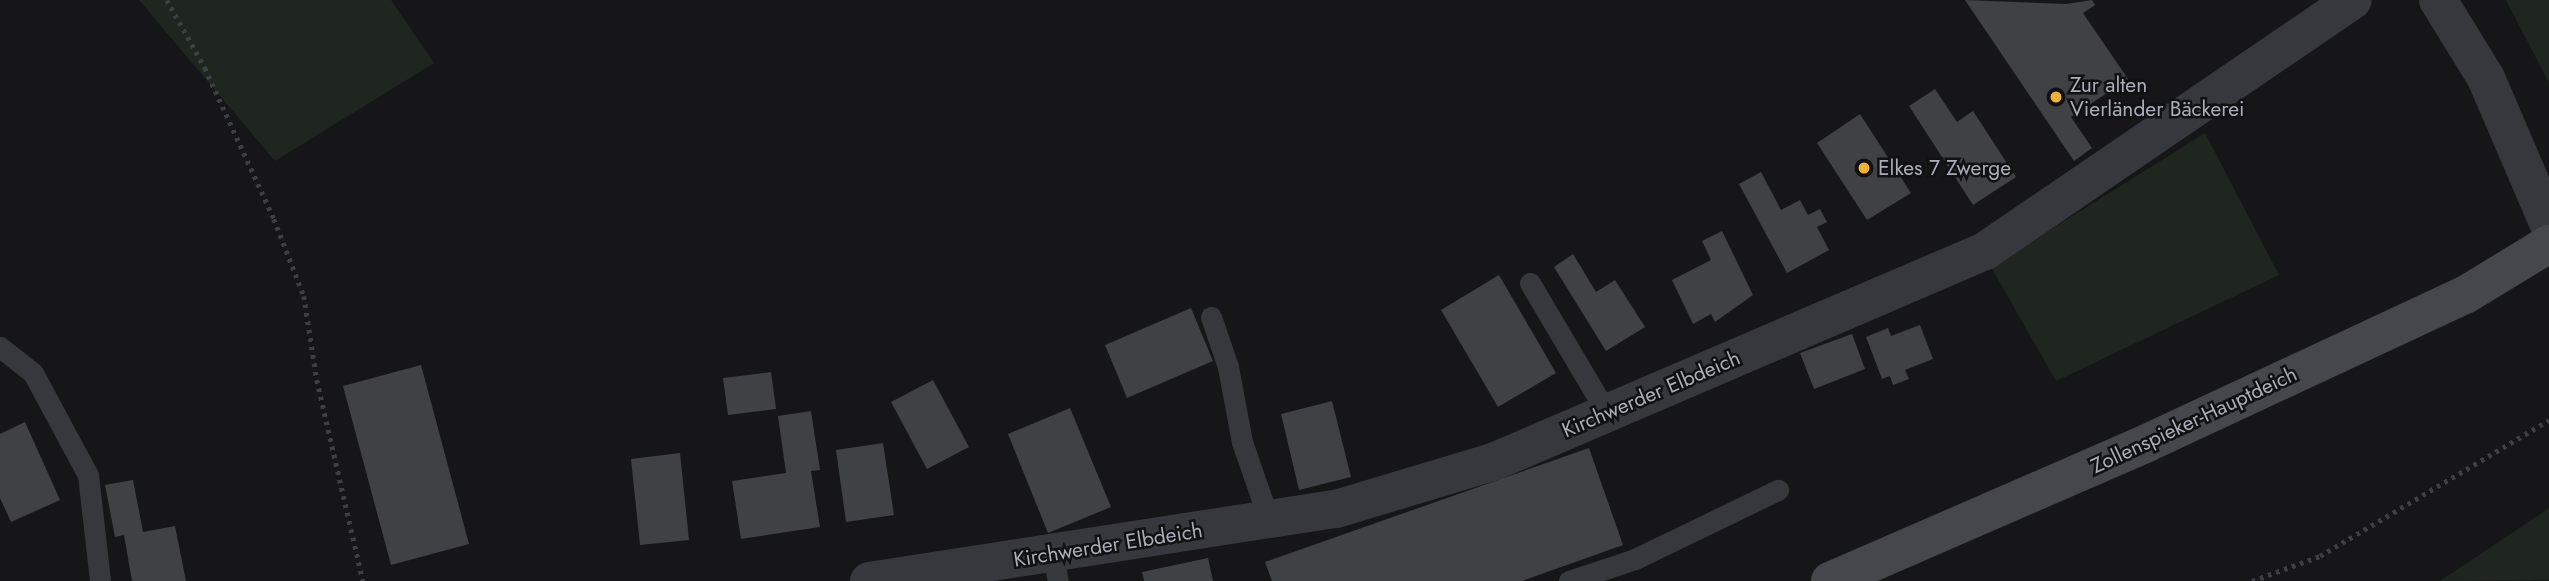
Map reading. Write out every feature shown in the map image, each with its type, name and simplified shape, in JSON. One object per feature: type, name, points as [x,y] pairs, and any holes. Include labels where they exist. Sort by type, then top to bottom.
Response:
[{"type":"street","points":[[2438,0],[2486,78],[2549,225]]},
{"type":"street","name":"Kirchwerder Elbdeich","points":[[869,581],[1056,568],[1269,520],[1336,509],[1493,462],[1985,251],[2336,5]]},
{"type":"street","name":"Zollenspieker-Hauptdeich","points":[[1830,581],[2147,443],[2465,295],[2549,244]]},
{"type":"lane","points":[[1531,283],[1607,413]]},
{"type":"lane","points":[[1211,317],[1231,378],[1242,442],[1269,520]]},
{"type":"lane","points":[[0,347],[33,373],[88,475],[100,581]]},
{"type":"lane","points":[[1569,581],[1635,559],[1778,490]]},
{"type":"path","points":[[167,0],[205,68],[274,219],[304,296],[317,380],[363,581]]},
{"type":"path","points":[[2252,581],[2320,556],[2549,420]]},
{"type":"shaded area","points":[[139,0],[391,0],[434,63],[275,161]]},
{"type":"shaded area","points":[[2506,0],[2549,0],[2549,83]]},
{"type":"shaded area","points":[[2205,133],[2279,275],[2056,381],[1991,267]]},
{"type":"shaded area","points":[[2549,508],[2549,580],[2440,581]]},
{"type":"building","points":[[1965,0],[2066,4],[2092,0],[2095,5],[2083,13],[2128,79],[2071,117],[2092,148],[2074,161]]},
{"type":"building","points":[[1935,89],[1957,122],[1973,111],[2016,177],[1973,205],[1909,106]]},
{"type":"building","name":"Elkes 7 Zwerge","points":[[1860,114],[1911,193],[1867,220],[1817,143]]},
{"type":"building","points":[[1761,172],[1781,210],[1800,200],[1808,215],[1820,209],[1827,222],[1817,227],[1829,250],[1787,273],[1739,184]]},
{"type":"building","points":[[1722,231],[1753,295],[1715,322],[1711,314],[1693,324],[1672,280],[1711,260],[1702,241]]},
{"type":"building","points":[[1573,254],[1596,292],[1615,280],[1645,327],[1606,351],[1554,267]]},
{"type":"building","points":[[1499,275],[1556,373],[1498,407],[1441,310]]},
{"type":"building","points":[[1191,308],[1213,361],[1127,398],[1105,345]]},
{"type":"building","points":[[1920,325],[1933,359],[1905,370],[1909,379],[1893,385],[1890,376],[1882,379],[1866,337],[1888,328],[1891,336]]},
{"type":"building","points":[[1852,334],[1865,369],[1814,389],[1800,353]]},
{"type":"building","points":[[421,365],[469,544],[391,565],[343,386]]},
{"type":"building","points":[[771,372],[776,409],[728,415],[723,378]]},
{"type":"building","points":[[933,380],[969,447],[927,469],[891,402]]},
{"type":"building","points":[[1332,401],[1351,477],[1299,490],[1281,414]]},
{"type":"building","points":[[1070,408],[1111,507],[1048,533],[1008,434]]},
{"type":"building","points":[[811,411],[820,470],[811,471],[820,527],[741,539],[732,481],[786,473],[778,416]]},
{"type":"building","points":[[25,422],[60,500],[11,522],[0,498],[0,434]]},
{"type":"building","points":[[883,443],[894,515],[846,522],[836,450]]},
{"type":"building","points":[[1589,448],[1623,545],[1522,581],[1272,581],[1265,562]]},
{"type":"building","points":[[680,453],[689,540],[640,545],[631,459]]},
{"type":"building","points":[[133,480],[143,532],[175,526],[186,581],[132,581],[124,535],[115,537],[105,485]]},
{"type":"building","points":[[1208,558],[1213,581],[1144,581],[1142,572]]},
{"type":"place","name":"Zur alten Vierländer Bäckerei","points":[[2056,97]]},
{"type":"place","name":"Elkes 7 Zwerge","points":[[1864,168]]}]
